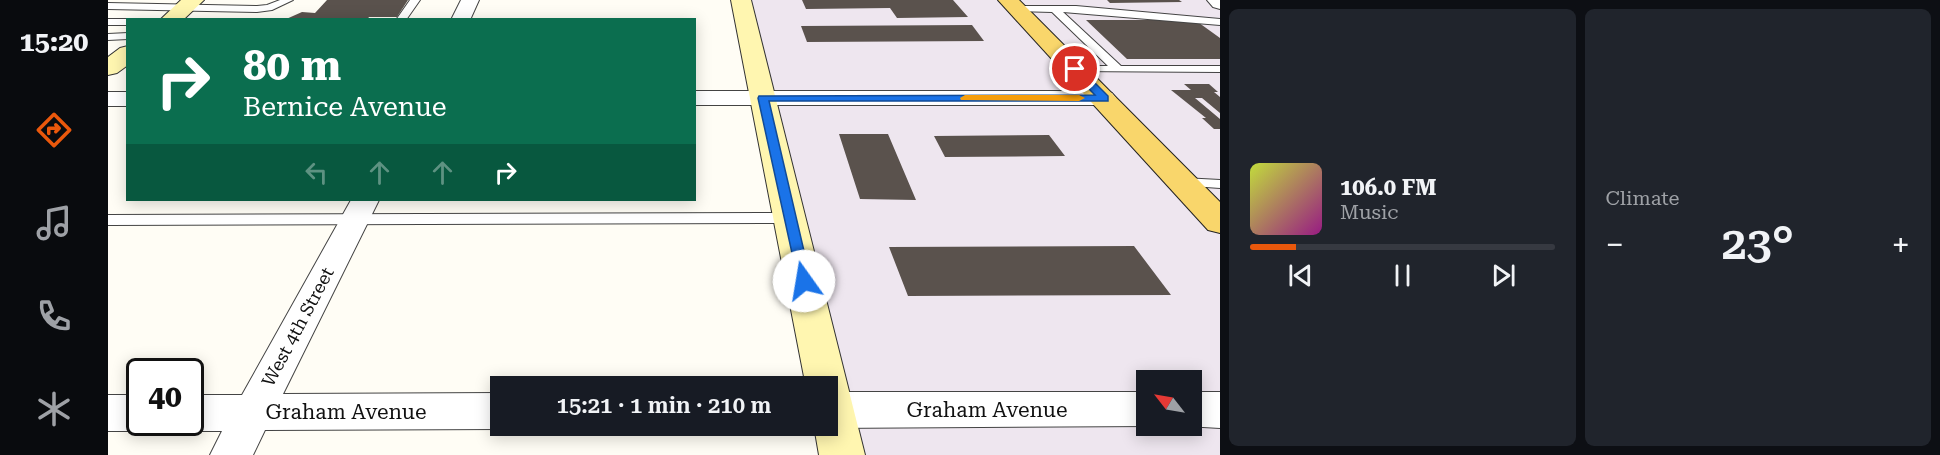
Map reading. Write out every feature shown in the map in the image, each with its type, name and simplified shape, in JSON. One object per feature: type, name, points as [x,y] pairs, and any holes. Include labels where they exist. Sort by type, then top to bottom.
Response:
[{"type":"main road","points":[[1012,4],[1220,222]]},
{"type":"street","points":[[461,18],[470,0]]},
{"type":"street","points":[[741,0],[824,376]]},
{"type":"street","points":[[1216,0],[1220,3]]},
{"type":"street","points":[[108,68],[126,54]]},
{"type":"street","points":[[696,98],[1104,98]]},
{"type":"street","points":[[108,99],[126,99]]},
{"type":"street","name":"West 4th Street","points":[[231,455],[360,209]]},
{"type":"street","name":"Graham Avenue","points":[[838,399],[1136,410]]},
{"type":"street","points":[[1202,410],[1220,410]]},
{"type":"street","name":"Graham Avenue","points":[[204,413],[490,411]]},
{"type":"street","points":[[108,413],[126,413]]},
{"type":"street","points":[[838,436],[842,455]]},
{"type":"lane","points":[[227,9],[237,0]]},
{"type":"lane","points":[[108,6],[182,9],[269,8],[288,0]]},
{"type":"lane","points":[[402,18],[415,0]]},
{"type":"lane","points":[[1012,4],[1195,18],[1220,22]]},
{"type":"lane","points":[[1054,9],[1118,69]]},
{"type":"lane","points":[[108,22],[126,22]]},
{"type":"lane","points":[[108,37],[126,36]]},
{"type":"lane","points":[[1075,69],[1220,69]]},
{"type":"lane","points":[[1183,182],[1220,183]]},
{"type":"lane","points":[[108,220],[360,209],[790,218]]},
{"type":"shaded area","points":[[741,0],[1220,0],[1220,455],[842,455],[838,436],[838,376],[824,376]]},
{"type":"building","points":[[327,0],[408,0],[397,17],[288,18],[302,12],[315,13]]},
{"type":"building","points":[[802,0],[953,0],[968,17],[897,18],[890,8],[806,9]]},
{"type":"building","points":[[1107,0],[1179,0],[1182,2],[1110,3]]},
{"type":"building","points":[[1086,20],[1195,20],[1220,38],[1220,59],[1127,59]]},
{"type":"building","points":[[972,25],[984,41],[807,42],[801,26]]},
{"type":"building","points":[[1184,84],[1209,84],[1218,92],[1214,92],[1220,97],[1220,113],[1202,98],[1195,98],[1220,119],[1220,129],[1214,129],[1202,118],[1206,118],[1171,90],[1191,90]]},
{"type":"building","points":[[839,134],[888,134],[916,200],[860,199]]},
{"type":"building","points":[[1049,135],[1065,156],[945,157],[934,136]]},
{"type":"building","points":[[1134,246],[1171,295],[908,296],[889,247]]},
{"type":"slow traffic","points":[[965,98],[1079,98]]},
{"type":"route","points":[[804,281],[763,98],[1104,98],[1075,69]]}]
